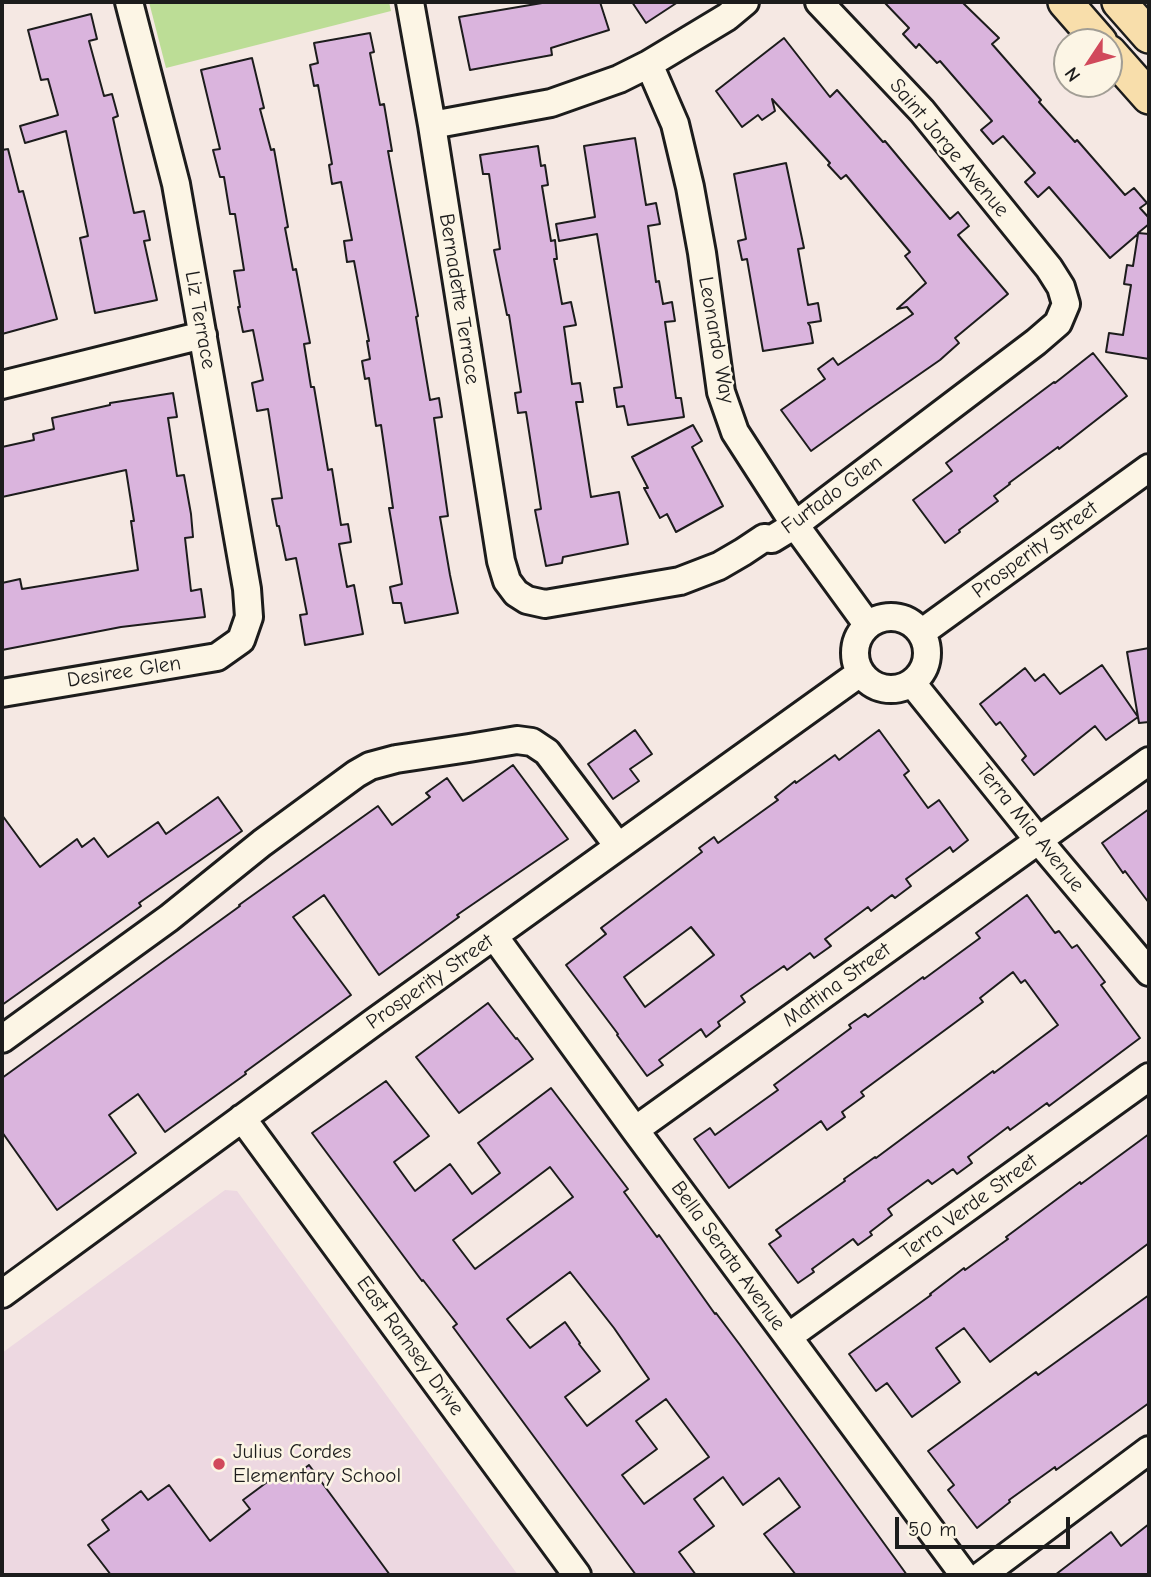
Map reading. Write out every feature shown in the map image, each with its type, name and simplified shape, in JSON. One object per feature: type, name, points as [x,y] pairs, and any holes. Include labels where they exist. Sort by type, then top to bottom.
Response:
[{"type":"main road","points":[[1065,2],[1088,28]]},
{"type":"main road","points":[[1119,2],[1149,36]]},
{"type":"main road","points":[[1123,68],[1149,97]]},
{"type":"street","name":"Liz Terrace","points":[[129,2],[176,184],[247,589],[249,617],[241,640]]},
{"type":"street","name":"Bernadette Terrace","points":[[410,2],[501,561],[507,581],[516,593]]},
{"type":"street","points":[[432,125],[551,103],[619,79],[727,17],[744,2]]},
{"type":"street","name":"Saint Jorge Avenue","points":[[819,2],[922,111],[1049,268],[1061,287],[1066,304]]},
{"type":"street","name":"Leonardo Way","points":[[649,64],[675,124],[690,187],[721,392],[735,432],[795,525],[867,624]]},
{"type":"street","name":"Furtado Glen","points":[[516,593],[527,600],[545,604],[680,581],[719,566],[764,538],[772,539],[795,525],[1036,342],[1058,323],[1066,304]]},
{"type":"street","points":[[2,385],[202,335]]},
{"type":"street","name":"Prosperity Street","points":[[921,632],[1149,468]]},
{"type":"street","points":[[890,616],[902,618],[921,632],[926,643],[925,666],[912,683],[890,690],[878,688],[860,673],[854,653],[860,632],[867,624],[890,616]]},
{"type":"street","name":"Desiree Glen","points":[[2,693],[217,657],[241,640]]},
{"type":"street","name":"Prosperity Street","points":[[2,1294],[860,673]]},
{"type":"street","name":"Terra Mia Avenue","points":[[912,683],[1038,841],[1149,972]]},
{"type":"street","points":[[2,1039],[169,918],[272,835],[370,766],[396,759],[517,740],[532,742],[547,752],[618,846]]},
{"type":"street","name":"Mattina Street","points":[[635,1130],[1149,761]]},
{"type":"street","name":"Bella Serata Avenue","points":[[495,936],[964,1575]]},
{"type":"street","name":"Terra Verde Street","points":[[788,1337],[1149,1077]]},
{"type":"street","name":"East Ramsey Drive","points":[[242,1118],[577,1575]]},
{"type":"street","points":[[982,1575],[1149,1450]]},
{"type":"shaded area","name":"Julius Cordes Elementary School","points":[[225,1190],[237,1191],[518,1575],[2,1575],[2,1353]]},
{"type":"green space","points":[[149,2],[389,2],[391,11],[166,68]]},
{"type":"building","points":[[548,2],[600,2],[609,30],[551,48],[552,55],[470,70],[459,17]]},
{"type":"building","points":[[632,2],[678,2],[646,23]]},
{"type":"building","points":[[884,2],[962,2],[999,38],[992,44],[1075,142],[1077,140],[1125,195],[1134,188],[1147,203],[1140,208],[1149,218],[1149,224],[1138,233],[1149,234],[1149,359],[1106,352],[1109,333],[1123,335],[1131,285],[1124,284],[1127,265],[1133,266],[1138,234],[1110,258],[1049,187],[1038,197],[1025,182],[1035,173],[1003,136],[993,144],[981,130],[992,121],[940,61],[937,63],[919,44],[916,48],[903,34],[909,28]]},
{"type":"building","points":[[91,14],[97,39],[89,41],[104,96],[112,94],[118,116],[113,118],[134,213],[144,211],[150,240],[144,241],[157,300],[95,313],[80,238],[88,236],[66,131],[25,143],[20,126],[58,115],[48,79],[41,80],[28,30]]},
{"type":"building","points":[[370,33],[374,52],[370,53],[380,105],[384,104],[392,151],[388,151],[418,316],[416,317],[430,400],[439,398],[442,417],[434,418],[448,516],[440,517],[458,613],[405,623],[401,603],[393,603],[390,587],[402,584],[389,508],[393,508],[381,425],[376,426],[369,378],[365,379],[362,361],[370,359],[369,341],[354,261],[347,262],[344,241],[352,240],[341,182],[332,184],[329,165],[332,164],[318,85],[314,86],[310,65],[318,63],[314,43]]},
{"type":"building","points":[[784,38],[830,97],[837,90],[883,142],[885,141],[950,219],[958,212],[969,226],[958,235],[1008,294],[955,338],[959,343],[940,360],[811,451],[781,410],[825,379],[818,369],[833,358],[838,365],[913,314],[907,307],[897,309],[926,283],[905,256],[910,252],[846,175],[841,179],[828,165],[830,163],[772,99],[775,111],[762,120],[758,115],[742,127],[716,91]]},
{"type":"building","points":[[252,58],[264,108],[260,109],[271,150],[274,149],[288,227],[285,228],[310,343],[304,344],[328,470],[332,469],[341,525],[348,524],[351,542],[339,544],[347,587],[354,585],[363,634],[305,645],[300,615],[307,614],[296,558],[286,560],[272,499],[282,498],[268,409],[257,411],[252,383],[263,380],[253,330],[243,332],[238,307],[234,271],[244,270],[235,214],[230,214],[224,177],[220,177],[213,150],[220,149],[201,70]]},
{"type":"building","points":[[635,138],[646,205],[656,203],[660,224],[648,226],[656,282],[659,281],[663,304],[672,302],[675,321],[665,322],[676,398],[681,398],[684,417],[628,425],[624,406],[617,407],[614,388],[622,387],[597,234],[559,241],[556,224],[595,217],[584,146]]},
{"type":"building","points":[[538,146],[541,166],[545,165],[548,185],[542,186],[551,241],[555,240],[557,259],[554,259],[562,304],[571,302],[576,325],[564,327],[572,384],[580,383],[583,402],[576,402],[591,497],[619,492],[628,544],[563,557],[562,563],[546,566],[535,510],[541,509],[526,412],[518,413],[515,393],[521,392],[509,315],[494,250],[500,249],[489,174],[483,174],[480,155]]},
{"type":"building","points":[[8,149],[19,192],[23,191],[57,319],[2,334],[2,150]]},
{"type":"building","points":[[786,163],[804,248],[798,249],[808,305],[818,303],[821,321],[808,323],[813,343],[763,351],[747,259],[742,260],[738,241],[746,239],[734,174]]},
{"type":"building","points":[[1093,353],[1127,396],[1059,449],[1058,447],[1009,483],[994,496],[998,501],[945,543],[913,500],[952,471],[946,463]]},
{"type":"building","points":[[173,393],[177,417],[168,418],[177,476],[184,475],[191,514],[193,537],[185,538],[191,591],[201,589],[205,617],[121,627],[2,650],[2,583],[20,579],[22,589],[138,570],[126,470],[2,497],[2,447],[34,440],[33,434],[54,429],[52,418],[110,403]]},
{"type":"building","points":[[693,425],[702,441],[692,447],[723,506],[676,532],[667,514],[660,518],[632,457]]},
{"type":"building","points":[[1149,648],[1149,722],[1139,723],[1127,652]]},
{"type":"building","points":[[1102,665],[1138,717],[1106,740],[1095,726],[1034,775],[1022,760],[1026,756],[1000,722],[996,725],[980,704],[1025,668],[1035,681],[1044,674],[1060,694]]},
{"type":"building","points":[[635,730],[652,754],[630,769],[639,781],[613,799],[588,764]]},
{"type":"building","points":[[879,730],[909,771],[904,775],[928,808],[939,800],[968,840],[953,852],[950,847],[906,879],[911,886],[895,898],[892,895],[871,911],[868,907],[825,939],[831,946],[814,958],[810,953],[787,970],[784,966],[741,996],[745,1002],[718,1022],[720,1026],[706,1037],[701,1029],[659,1060],[663,1065],[647,1076],[566,965],[606,934],[601,928],[702,852],[699,848],[714,837],[718,843],[778,800],[775,797],[795,781],[796,783],[835,755],[839,760]],"holes":[[[691,927],[714,955],[645,1007],[624,977]]]},
{"type":"building","points":[[513,765],[568,839],[457,915],[459,917],[379,975],[324,895],[293,917],[351,995],[165,1132],[138,1094],[109,1115],[136,1153],[57,1210],[2,1132],[2,1078],[378,806],[392,825],[430,797],[426,793],[447,778],[463,801]]},
{"type":"building","points":[[218,797],[242,831],[139,903],[141,906],[2,1005],[2,815],[40,867],[77,839],[82,847],[94,838],[108,857],[158,822],[166,834]]},
{"type":"building","points":[[1149,809],[1149,903],[1102,843]]},
{"type":"building","points":[[1027,895],[1055,933],[1059,931],[1072,948],[1077,945],[1105,982],[1101,985],[1140,1038],[1049,1106],[1047,1103],[1010,1130],[1008,1127],[968,1157],[972,1163],[957,1174],[953,1169],[932,1184],[928,1180],[888,1209],[892,1215],[870,1232],[872,1235],[858,1245],[853,1239],[812,1269],[814,1272],[798,1283],[769,1244],[781,1236],[776,1230],[1058,1025],[1025,980],[1021,983],[1013,972],[980,998],[983,1002],[861,1092],[864,1096],[842,1112],[845,1117],[827,1130],[821,1121],[729,1188],[694,1139],[710,1128],[715,1135],[778,1090],[774,1085],[851,1028],[849,1025],[865,1014],[868,1017],[923,977],[924,979],[980,938],[976,933]]},
{"type":"building","points":[[488,1003],[533,1059],[459,1113],[416,1057]]},
{"type":"building","points":[[386,1081],[429,1136],[394,1162],[415,1191],[450,1164],[472,1194],[500,1173],[478,1143],[551,1088],[628,1189],[624,1192],[657,1237],[659,1235],[907,1575],[796,1575],[764,1534],[800,1507],[779,1478],[743,1505],[723,1477],[694,1499],[714,1526],[679,1552],[696,1575],[636,1575],[453,1327],[457,1324],[312,1133]],"holes":[[[550,1167],[573,1197],[475,1269],[453,1240]],[[570,1272],[614,1328],[649,1379],[587,1426],[565,1397],[600,1371],[565,1322],[530,1348],[507,1319]],[[666,1399],[709,1457],[644,1504],[622,1475],[657,1449],[636,1421]]]},
{"type":"building","points":[[1149,1134],[1149,1243],[990,1362],[964,1328],[936,1348],[960,1382],[912,1417],[887,1383],[876,1391],[849,1354]]},
{"type":"building","points":[[1149,1295],[1149,1403],[1056,1470],[1055,1467],[1009,1500],[1010,1502],[977,1528],[948,1490],[954,1485],[928,1451],[1036,1372],[1038,1375]]},
{"type":"building","points":[[309,1465],[390,1575],[111,1575],[88,1545],[109,1530],[102,1520],[141,1491],[148,1500],[169,1485],[210,1541],[250,1509],[243,1500],[282,1471],[289,1480]]},
{"type":"building","points":[[1149,1524],[1149,1575],[1055,1575],[1111,1532],[1121,1546]]},
{"type":"place","name":"Julius Cordes Elementary School","points":[[219,1464]]}]
